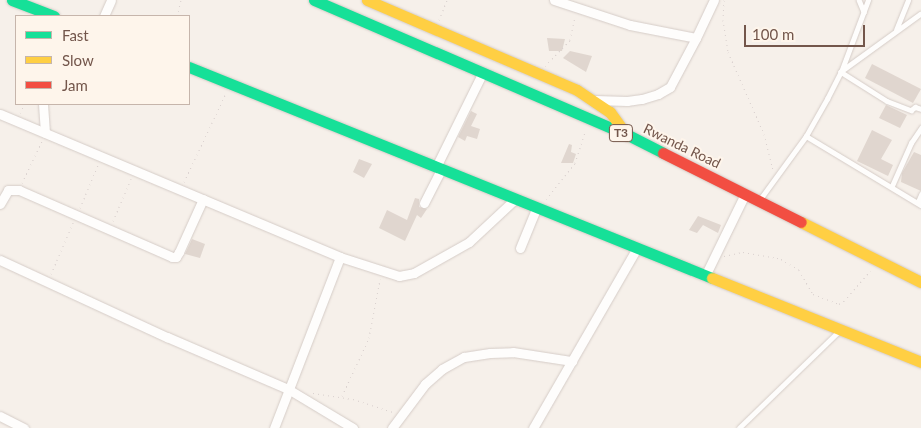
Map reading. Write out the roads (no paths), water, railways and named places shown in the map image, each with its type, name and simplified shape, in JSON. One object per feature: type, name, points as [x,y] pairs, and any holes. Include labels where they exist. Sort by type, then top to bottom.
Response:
[{"type":"main road","name":"Rwanda Road","points":[[314,0],[482,74],[628,135],[921,282]]},
{"type":"main road","points":[[366,0],[537,72],[595,100],[610,112],[628,135]]},
{"type":"main road","points":[[16,1],[51,15]]},
{"type":"main road","points":[[190,67],[514,200],[706,274],[921,362]]},
{"type":"street","points":[[104,15],[111,0]]},
{"type":"street","points":[[554,0],[630,25],[696,38]]},
{"type":"street","points":[[595,100],[627,101],[658,94],[670,86],[714,0]]},
{"type":"street","points":[[424,203],[438,168],[482,74]]},
{"type":"street","points":[[43,105],[45,133]]},
{"type":"street","points":[[0,114],[340,257],[381,272],[399,276],[406,276],[434,263],[469,242],[514,200]]},
{"type":"street","points":[[0,204],[8,190],[19,190],[166,256],[176,257],[202,200]]},
{"type":"street","points":[[706,274],[745,194]]},
{"type":"street","points":[[520,248],[537,209]]},
{"type":"street","points":[[533,428],[637,248]]},
{"type":"street","points":[[274,428],[340,257]]},
{"type":"street","points":[[0,260],[167,337],[288,389],[353,428]]},
{"type":"street","points":[[392,428],[424,384],[442,369],[464,357],[513,352],[572,361]]},
{"type":"street","points":[[0,416],[24,428]]},
{"type":"lane","points":[[858,0],[864,12]]},
{"type":"lane","points":[[759,201],[806,136],[841,72],[868,0]]},
{"type":"lane","points":[[896,31],[908,0]]},
{"type":"lane","points":[[841,72],[921,14]]},
{"type":"lane","points":[[841,72],[887,101],[911,110],[914,107],[921,109]]},
{"type":"lane","points":[[892,186],[921,128]]},
{"type":"lane","points":[[806,136],[892,186],[919,204],[921,196]]},
{"type":"lane","points":[[739,428],[841,329]]}]
